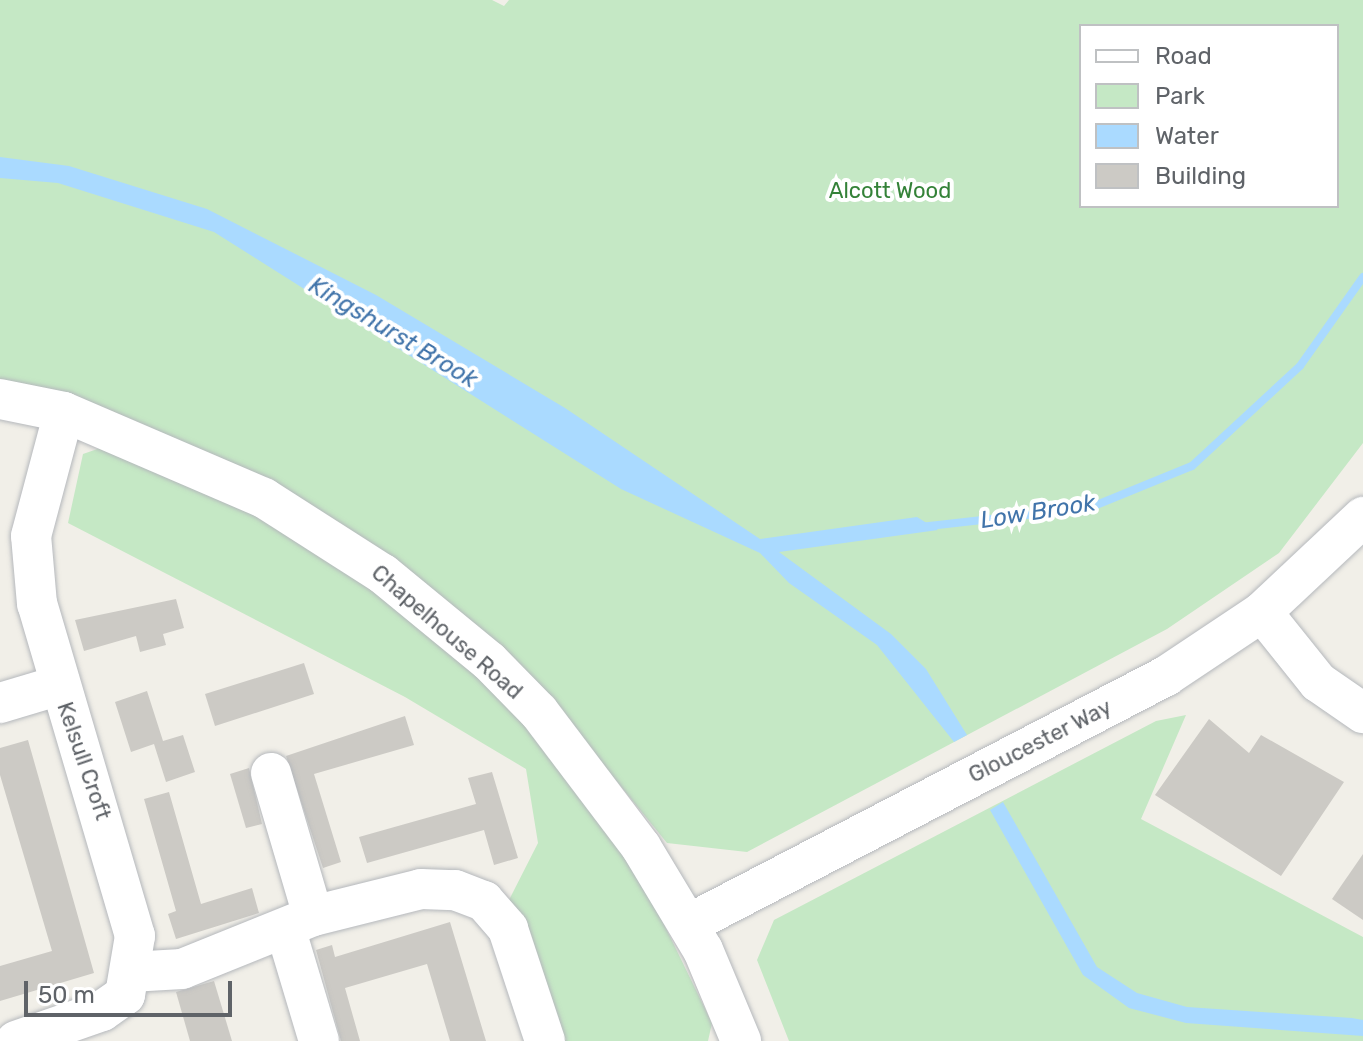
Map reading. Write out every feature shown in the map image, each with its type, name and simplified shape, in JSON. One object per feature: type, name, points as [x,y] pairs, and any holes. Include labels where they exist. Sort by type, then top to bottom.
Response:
[{"type":"street","name":"Chapelhouse Road","points":[[0,399],[64,412],[264,498],[394,583],[539,712],[689,924],[741,1041]]},
{"type":"street","name":"Kelsull Croft","points":[[16,1041],[102,1011],[125,995],[135,936],[103,811],[57,686],[37,604],[31,536],[64,412]]},
{"type":"street","name":"Gloucester Way","points":[[689,924],[1166,676],[1262,612],[1363,517]]},
{"type":"street","points":[[1262,612],[1318,682],[1363,713]]},
{"type":"street","points":[[0,703],[57,686]]},
{"type":"street","points":[[271,773],[301,910],[319,1041]]},
{"type":"street","points":[[130,972],[182,969],[301,910],[421,889],[484,901],[508,929],[545,1041]]},
{"type":"green space","name":"Alcott Wood","points":[[0,0],[492,0],[504,6],[509,0],[1363,0],[1363,443],[1279,553],[1167,629],[747,852],[667,843],[556,707],[404,569],[0,384]]},
{"type":"green space","points":[[106,446],[241,505],[340,561],[446,645],[540,739],[642,879],[712,1023],[708,1041],[559,1041],[509,900],[538,843],[526,769],[405,697],[68,523],[83,454]]},
{"type":"green space","points":[[1186,715],[1141,819],[1363,937],[1363,1041],[789,1041],[757,960],[774,920],[1156,721]]},
{"type":"water","name":"Kingshurst Brook","points":[[0,157],[69,166],[207,209],[376,295],[565,408],[760,539],[917,517],[938,530],[779,552],[891,634],[926,669],[967,735],[954,742],[877,645],[789,583],[760,553],[621,489],[214,232],[58,183],[0,178]]},
{"type":"water","points":[[1003,802],[1097,967],[1137,993],[1187,1007],[1363,1020],[1363,1036],[1186,1023],[1129,1008],[1083,975],[990,810]]},
{"type":"building","points":[[176,599],[184,628],[163,634],[166,645],[140,652],[136,636],[84,651],[75,620]]},
{"type":"building","points":[[304,663],[314,694],[215,726],[205,694]]},
{"type":"building","points":[[147,691],[163,741],[183,735],[195,772],[166,782],[154,744],[131,752],[115,702]]},
{"type":"building","points":[[405,716],[414,745],[314,774],[341,862],[323,868],[286,756]]},
{"type":"building","points":[[1209,719],[1249,753],[1261,735],[1344,782],[1281,876],[1155,795]]},
{"type":"building","points":[[28,740],[94,973],[0,1001],[0,966],[52,951],[0,775],[0,748]]},
{"type":"building","points":[[249,768],[262,824],[246,828],[230,774]]},
{"type":"building","points":[[492,772],[518,858],[494,865],[484,830],[367,863],[359,837],[476,804],[468,778]]},
{"type":"building","points":[[169,792],[201,904],[252,888],[259,913],[176,939],[168,914],[176,911],[144,799]]},
{"type":"building","points":[[1363,854],[1363,920],[1332,899]]},
{"type":"building","points":[[450,922],[486,1041],[450,1041],[427,964],[345,988],[360,1041],[341,1041],[316,950],[332,945],[335,957]]},
{"type":"building","points":[[214,981],[232,1041],[190,1041],[176,992]]},
{"type":"waterway","name":"Low Brook","points":[[920,527],[1089,508],[1192,466],[1300,366],[1363,277]]}]
